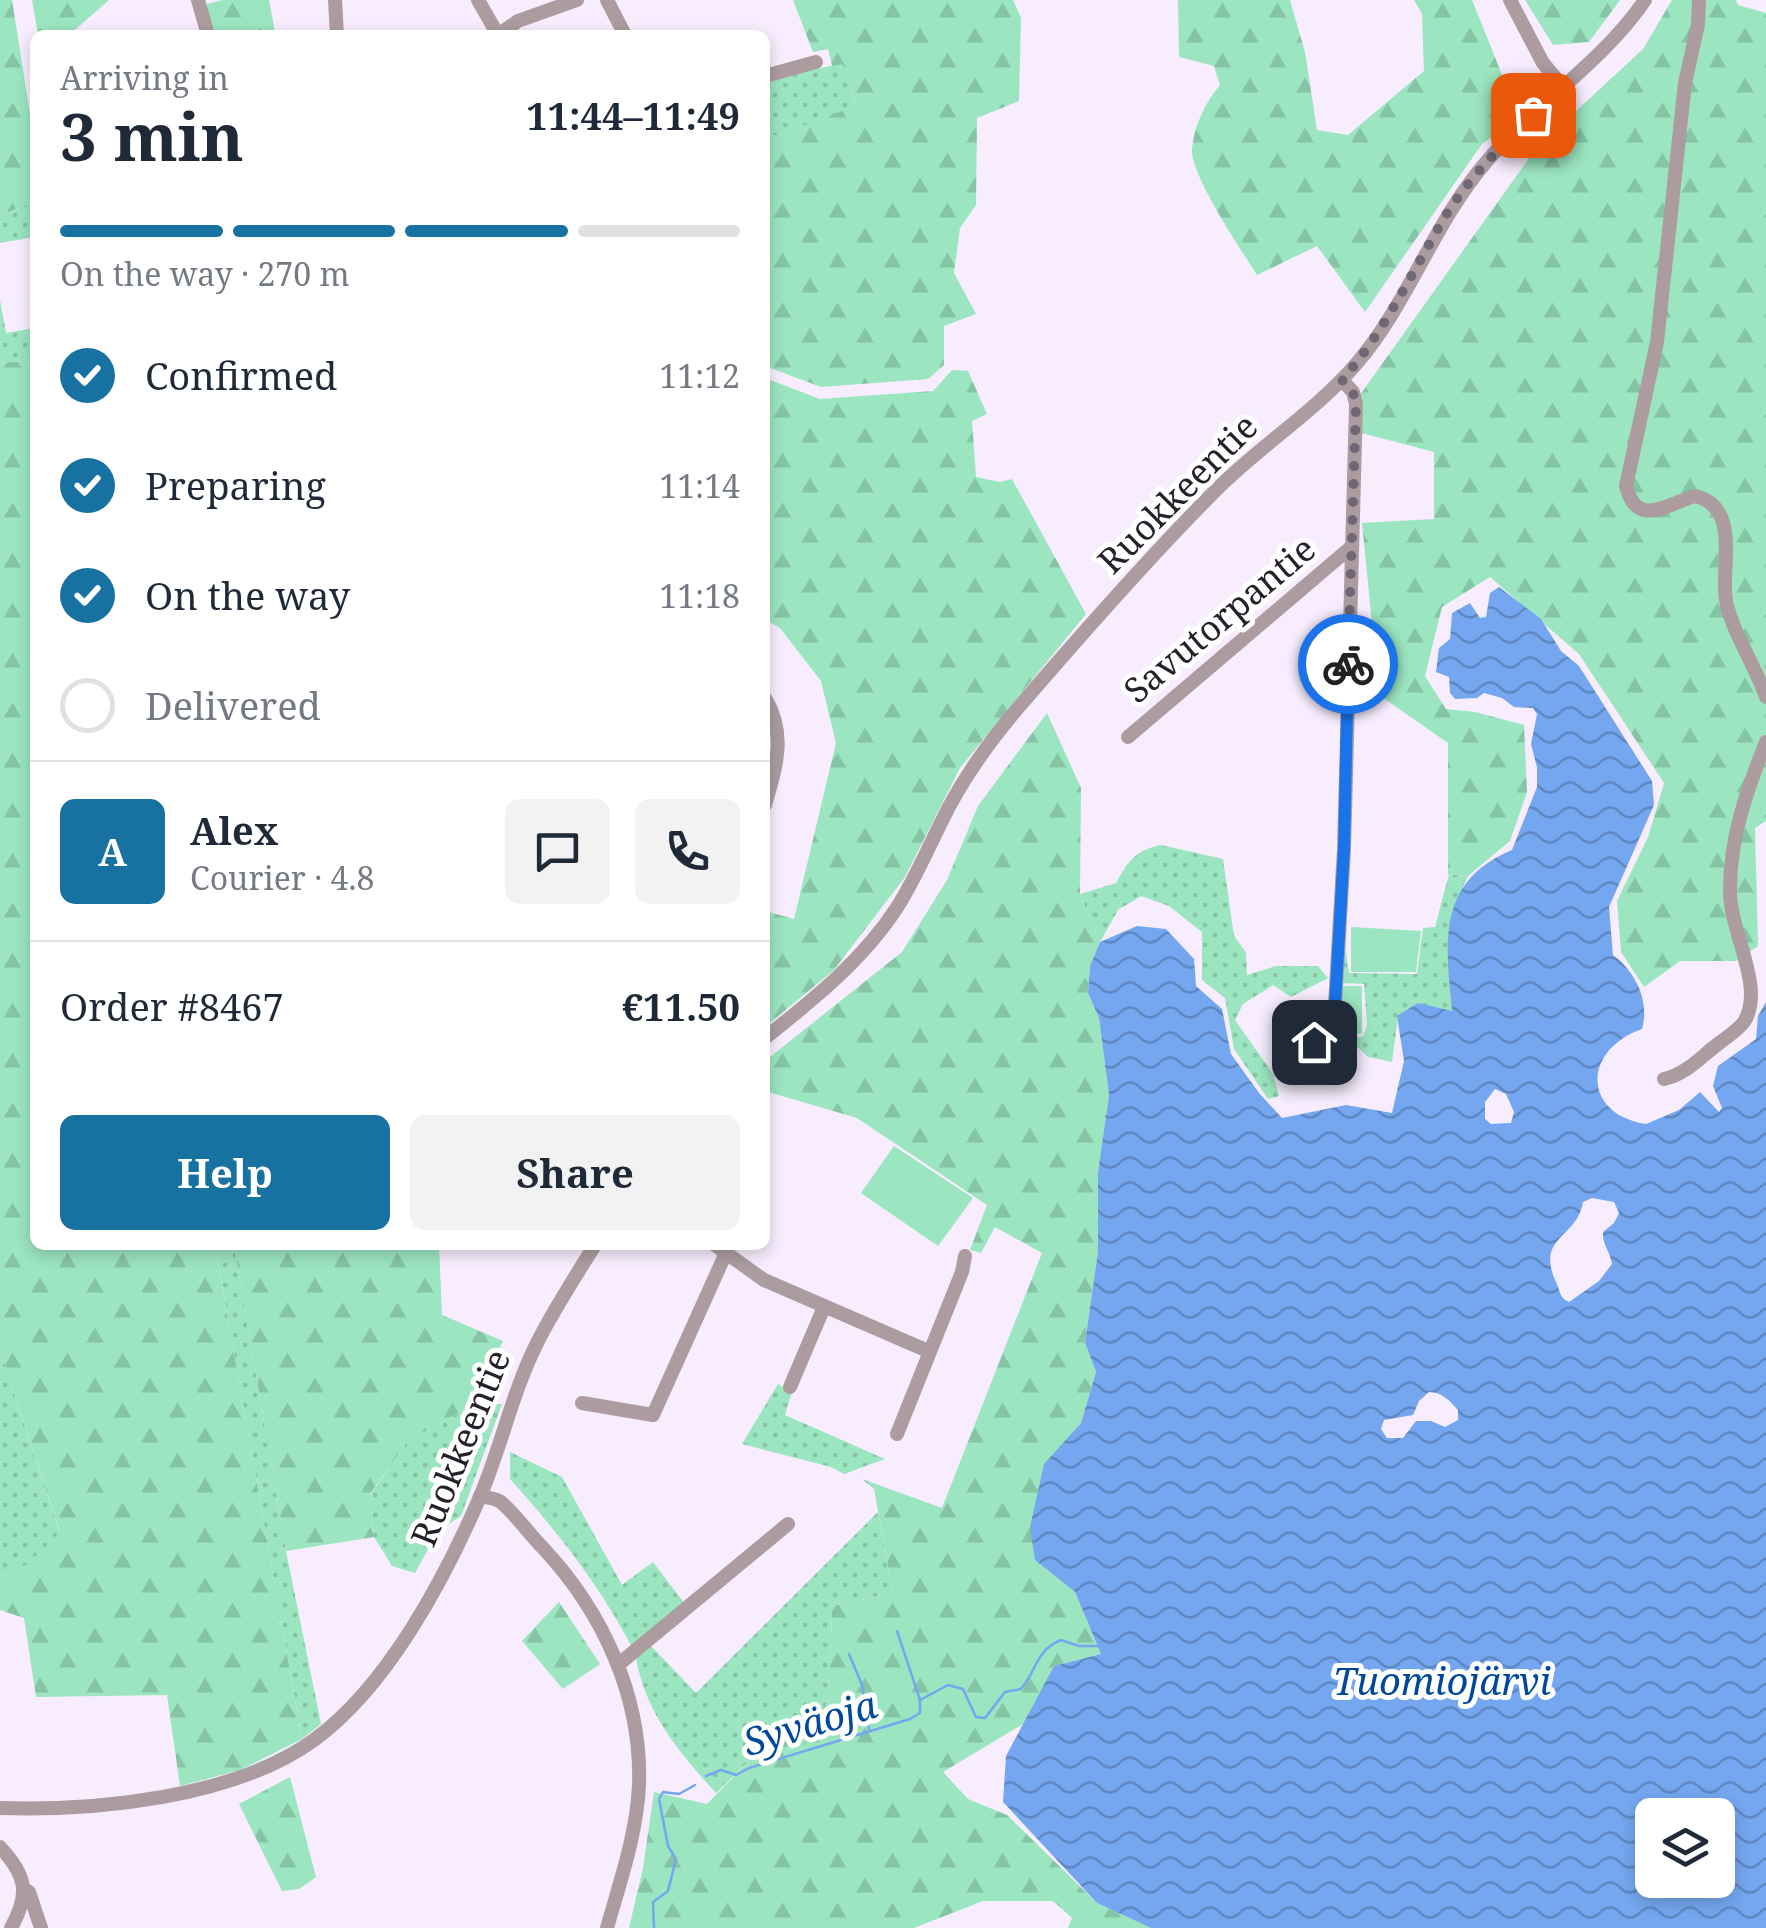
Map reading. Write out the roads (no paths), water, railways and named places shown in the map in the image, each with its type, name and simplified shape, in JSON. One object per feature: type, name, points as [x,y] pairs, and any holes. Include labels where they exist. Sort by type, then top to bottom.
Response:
[{"type":"street","points":[[198,0],[207,30]]},
{"type":"street","points":[[336,0],[338,30]]},
{"type":"street","points":[[478,0],[495,30]]},
{"type":"street","points":[[506,30],[577,0]]},
{"type":"street","points":[[608,0],[623,30]]},
{"type":"street","points":[[1510,0],[1543,64],[1564,88]]},
{"type":"street","name":"Ruokkeentie","points":[[770,1034],[832,982],[874,939],[914,877],[970,771],[1024,700],[1216,490],[1342,380],[1389,319],[1447,214],[1470,181],[1496,150],[1618,36],[1645,0]]},
{"type":"street","points":[[1699,0],[1657,342],[1626,486],[1631,500],[1642,509],[1658,510],[1695,496],[1716,509],[1725,535],[1727,605],[1766,697]]},
{"type":"street","points":[[770,75],[816,62]]},
{"type":"street","points":[[1314,1042],[1323,1044],[1333,1039],[1344,849],[1356,404],[1353,392],[1342,380]]},
{"type":"street","name":"Savutorpantie","points":[[1128,737],[1350,548]]},
{"type":"street","points":[[770,708],[776,720],[779,747],[770,784]]},
{"type":"street","points":[[1664,1080],[1684,1072],[1736,1030],[1749,1010],[1753,982],[1732,921],[1731,858],[1744,800],[1766,742]]},
{"type":"street","name":"Ruokkeentie","points":[[0,1808],[73,1806],[199,1789],[260,1770],[314,1740],[361,1696],[426,1602],[480,1496],[536,1344],[592,1250]]},
{"type":"street","points":[[582,1403],[652,1415],[720,1250],[764,1280],[928,1351]]},
{"type":"street","points":[[896,1434],[962,1272],[964,1256]]},
{"type":"street","points":[[790,1387],[824,1308]]},
{"type":"street","points":[[480,1496],[500,1500],[568,1574],[619,1664],[637,1732],[639,1788],[626,1864],[607,1928]]},
{"type":"street","points":[[619,1664],[788,1524]]},
{"type":"street","points":[[0,1847],[13,1860],[25,1890],[24,1905],[11,1928]]},
{"type":"street","points":[[25,1890],[41,1928]]},
{"type":"water","name":"Tuomiojärvi","points":[[1499,587],[1541,619],[1561,651],[1579,666],[1652,781],[1654,805],[1609,907],[1613,955],[1639,988],[1644,1008],[1642,1029],[1608,1051],[1600,1066],[1597,1081],[1610,1108],[1625,1118],[1646,1124],[1679,1110],[1700,1092],[1719,1112],[1722,1108],[1713,1086],[1718,1066],[1756,1039],[1758,1016],[1766,1002],[1766,1928],[1151,1928],[1097,1903],[1003,1802],[1006,1756],[1054,1666],[1101,1654],[1075,1592],[1035,1560],[1030,1527],[1044,1464],[1081,1423],[1096,1372],[1085,1343],[1098,1251],[1098,1172],[1109,1095],[1099,1018],[1088,993],[1090,966],[1100,942],[1137,926],[1166,929],[1194,959],[1196,986],[1222,1009],[1231,1054],[1282,1118],[1346,1105],[1392,1113],[1404,1061],[1397,1016],[1418,1003],[1452,1011],[1448,937],[1458,896],[1470,878],[1512,850],[1537,787],[1531,744],[1537,714],[1533,708],[1514,707],[1502,698],[1484,693],[1477,698],[1455,699],[1450,693],[1449,677],[1436,672],[1439,648],[1450,639],[1452,613],[1470,603],[1480,618],[1486,617],[1490,593]],"holes":[[[1495,1089],[1506,1094],[1514,1112],[1511,1123],[1491,1124],[1485,1119],[1485,1102]],[[1592,1198],[1614,1202],[1619,1213],[1603,1232],[1612,1264],[1599,1281],[1569,1302],[1561,1294],[1551,1255],[1583,1202]],[[1429,1392],[1449,1400],[1458,1410],[1458,1420],[1445,1427],[1431,1421],[1416,1421],[1403,1438],[1387,1438],[1381,1429],[1384,1420],[1413,1415],[1419,1401]]]},
{"type":"waterway","points":[[897,1631],[920,1700]]},
{"type":"waterway","name":"Syväoja","points":[[706,1776],[721,1770],[736,1775],[910,1719],[920,1713],[920,1700],[948,1685],[963,1689],[976,1717],[985,1718],[1005,1692],[1021,1689],[1053,1644],[1061,1640],[1079,1646],[1098,1646]]},
{"type":"waterway","points":[[849,1654],[862,1685],[869,1729]]},
{"type":"waterway","name":"Syväoja","points":[[654,1928],[653,1902],[668,1891],[676,1859],[668,1846],[659,1799],[663,1792],[679,1794],[695,1785]]}]
